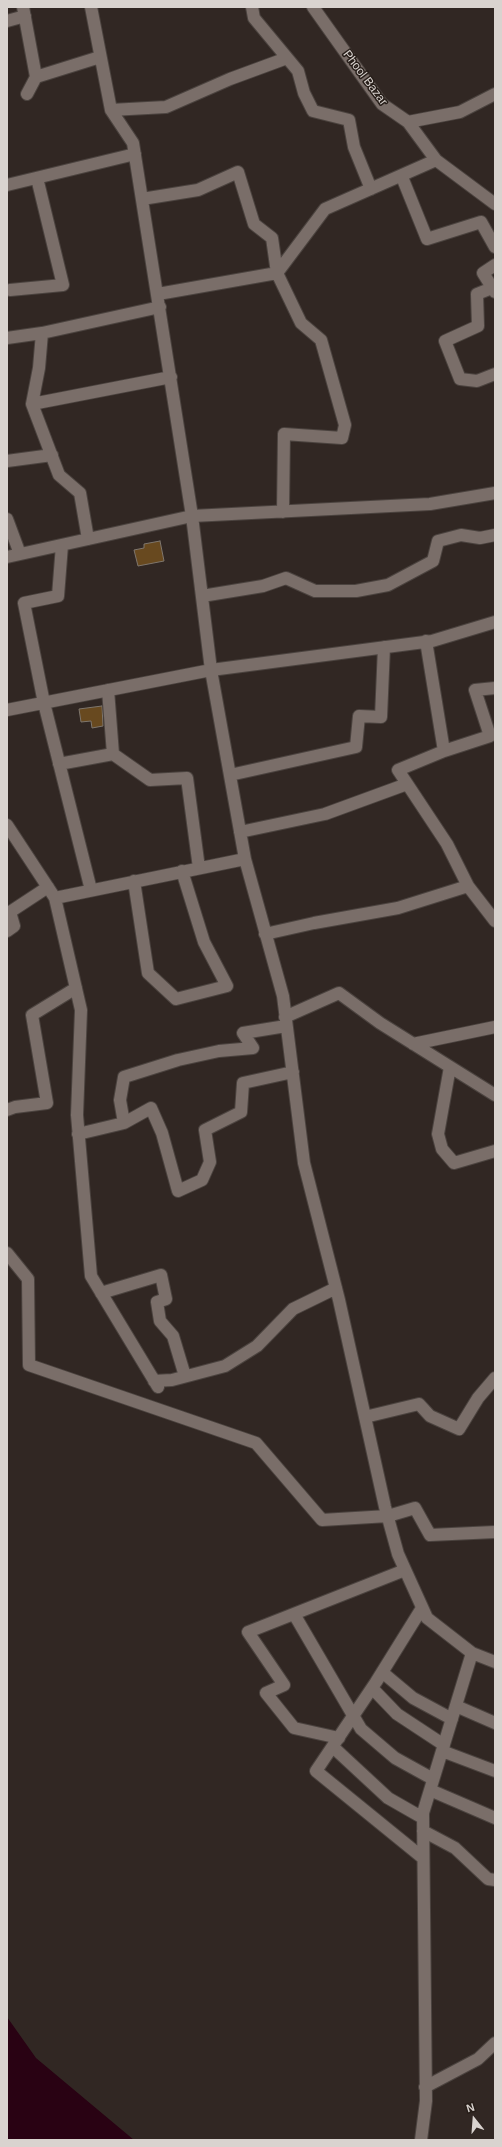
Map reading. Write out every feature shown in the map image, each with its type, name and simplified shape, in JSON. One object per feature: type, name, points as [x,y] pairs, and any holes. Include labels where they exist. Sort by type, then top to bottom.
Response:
[{"type":"street","points":[[92,7],[110,110],[133,144],[135,154],[192,516],[211,670],[245,860],[282,996],[304,1163],[336,1288],[388,1516],[398,1554],[427,1618],[472,1653],[495,1662]]},
{"type":"street","points":[[252,7],[254,18],[298,71],[304,93],[313,111],[350,120],[354,147],[371,189]]},
{"type":"street","name":"Phool Bazar","points":[[313,7],[382,104],[408,122],[436,160],[495,204]]},
{"type":"street","points":[[7,20],[24,12],[36,77],[27,94]]},
{"type":"street","points":[[36,77],[100,57]]},
{"type":"street","points":[[110,110],[166,107],[224,81],[287,58]]},
{"type":"street","points":[[408,122],[460,112],[495,94]]},
{"type":"street","points":[[7,185],[135,154]]},
{"type":"street","points":[[158,294],[277,273],[325,209],[402,177],[436,160]]},
{"type":"street","points":[[142,199],[198,190],[238,172],[254,224],[272,238],[277,273],[301,324],[321,340],[345,424],[342,438],[284,434],[284,512]]},
{"type":"street","points":[[402,177],[427,239],[481,222],[495,247]]},
{"type":"street","points":[[10,290],[63,285],[37,178]]},
{"type":"street","points":[[495,265],[483,273],[494,290],[477,294],[478,326],[445,342],[460,379],[477,381],[495,374]]},
{"type":"street","points":[[7,338],[42,333],[160,307]]},
{"type":"street","points":[[42,333],[39,368],[32,404],[59,474],[80,493],[88,540]]},
{"type":"street","points":[[32,404],[171,377]]},
{"type":"street","points":[[7,461],[52,455]]},
{"type":"street","points":[[7,557],[192,516],[430,504],[495,493]]},
{"type":"street","points":[[7,519],[20,554]]},
{"type":"street","points":[[202,596],[263,586],[286,578],[314,591],[356,591],[388,585],[433,561],[438,541],[461,535],[480,538],[495,535]]},
{"type":"street","points":[[62,545],[58,596],[24,603],[44,703],[92,890]]},
{"type":"street","points":[[7,710],[211,670],[426,642],[495,622]]},
{"type":"street","points":[[426,642],[444,751]]},
{"type":"street","points":[[230,775],[356,747],[359,716],[381,717],[384,647]]},
{"type":"street","points":[[495,688],[475,690],[490,736],[444,751],[398,770],[447,844],[468,886],[495,921]]},
{"type":"street","points":[[108,690],[113,754]]},
{"type":"street","points":[[59,764],[113,754],[150,780],[187,778],[199,868]]},
{"type":"street","points":[[240,832],[325,814],[407,784]]},
{"type":"street","points":[[7,825],[55,898],[81,1010],[77,1114],[91,1276],[156,1384],[225,1366],[257,1346],[293,1309],[336,1288]]},
{"type":"street","points":[[55,898],[245,860]]},
{"type":"street","points":[[134,881],[148,973],[176,999],[227,986],[204,942],[182,872]]},
{"type":"street","points":[[265,934],[314,923],[398,908],[468,886]]},
{"type":"street","points":[[7,931],[14,926],[10,912],[48,887]]},
{"type":"street","points":[[7,1110],[15,1106],[47,1103],[32,1015],[76,988]]},
{"type":"street","points":[[124,1123],[120,1100],[124,1077],[178,1060],[219,1051],[253,1048],[244,1033],[286,1021],[339,993],[380,1023],[495,1095]]},
{"type":"street","points":[[413,1044],[495,1028]]},
{"type":"street","points":[[450,1067],[438,1134],[442,1149],[454,1163],[495,1151]]},
{"type":"street","points":[[78,1134],[124,1123],[152,1108],[162,1133],[178,1191],[202,1180],[210,1162],[205,1130],[240,1112],[243,1083],[293,1072]]},
{"type":"street","points":[[7,1253],[28,1279],[29,1365],[256,1443],[322,1520],[388,1516],[415,1508],[430,1535],[495,1532]]},
{"type":"street","points":[[101,1293],[161,1275],[166,1299],[157,1302],[160,1321],[173,1336],[185,1376]]},
{"type":"street","points":[[365,1417],[419,1404],[430,1416],[459,1429],[478,1398],[495,1378]]},
{"type":"street","points":[[405,1570],[248,1632],[284,1685],[266,1694],[294,1728],[336,1742],[388,1798],[423,1818]]},
{"type":"street","points":[[422,1608],[372,1688],[316,1771],[423,1858]]},
{"type":"street","points":[[294,1614],[361,1729],[395,1758],[432,1784],[495,1818]]},
{"type":"street","points":[[421,2140],[426,2102],[423,1818],[472,1653]]},
{"type":"street","points":[[382,1672],[413,1698],[452,1719]]},
{"type":"street","points":[[372,1688],[397,1714],[443,1748],[495,1771]]},
{"type":"street","points":[[456,1706],[495,1723]]},
{"type":"street","points":[[423,1831],[455,1848],[488,1879],[495,1880]]},
{"type":"street","points":[[425,2086],[478,2059],[495,2043]]},
{"type":"shaded area","points":[[7,2017],[36,2058],[134,2140],[7,2140]]},
{"type":"building","points":[[160,541],[164,561],[138,566],[134,550],[144,548],[144,544]]},
{"type":"building","points":[[102,706],[103,726],[92,728],[91,721],[81,722],[79,709]]}]
